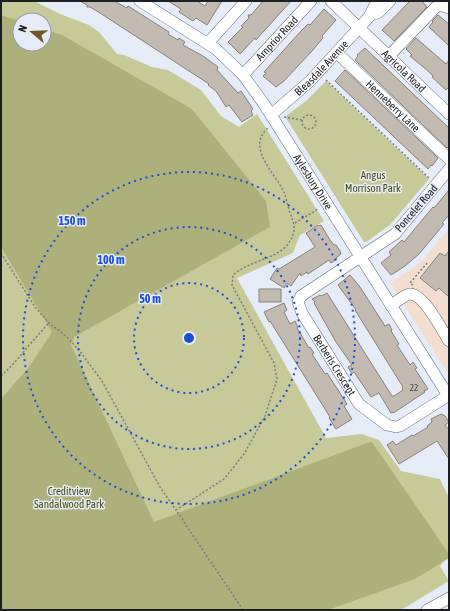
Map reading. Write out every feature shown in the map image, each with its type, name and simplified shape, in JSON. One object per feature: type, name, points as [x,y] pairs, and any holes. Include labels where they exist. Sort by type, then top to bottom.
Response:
[{"type":"street","points":[[208,43],[246,1]]},
{"type":"street","name":"Arnprior Road","points":[[243,75],[311,1]]},
{"type":"street","name":"Agricola Road","points":[[331,1],[449,114]]},
{"type":"street","name":"Bleasdale Avenue","points":[[271,115],[310,81],[337,53],[369,18],[374,7],[380,1]]},
{"type":"street","name":"Bleasdale Avenue","points":[[369,18],[380,12],[390,1]]},
{"type":"street","name":"Aylesbury Drive","points":[[146,2],[216,49],[243,75],[271,115],[449,396]]},
{"type":"street","points":[[389,56],[436,7],[440,5],[449,8]]},
{"type":"street","name":"Henneberry Lane","points":[[337,53],[449,159]]},
{"type":"street","name":"Poncelet Road","points":[[360,257],[395,234],[449,169]]},
{"type":"street","name":"Berberis Crescent","points":[[360,257],[299,298],[298,305],[325,351],[359,404],[391,427],[400,426],[449,396]]},
{"type":"street","points":[[392,306],[410,294],[418,297],[425,303],[449,341]]},
{"type":"street","points":[[427,610],[449,598]]},
{"type":"path","points":[[326,80],[430,179]]},
{"type":"path","points":[[311,114],[315,117],[315,126],[308,129],[302,125],[302,120],[306,115],[311,114]]},
{"type":"path","points":[[284,117],[302,120]]},
{"type":"path","points":[[176,510],[224,479],[244,454],[265,416],[277,379],[274,363],[232,285],[233,275],[240,268],[283,250],[289,243],[294,232],[295,223],[289,210],[284,191],[261,156],[261,140],[266,130],[270,127]]},
{"type":"path","points":[[295,223],[318,209]]},
{"type":"path","points":[[1,253],[35,307],[49,323],[66,336],[79,350],[102,381],[160,487],[243,610]]},
{"type":"path","points":[[414,287],[410,283],[428,262]]},
{"type":"path","points":[[1,376],[21,356],[33,340],[49,323]]},
{"type":"shaded area","points":[[449,229],[449,375],[390,283],[412,269],[424,259]]},
{"type":"green space","name":"Creditview Sandalwood Park","points":[[1,1],[34,1],[60,14],[89,25],[99,32],[117,54],[124,55],[152,67],[168,70],[201,90],[221,116],[239,127],[257,114],[324,221],[300,235],[293,253],[237,278],[326,438],[362,434],[379,440],[401,471],[440,479],[449,498],[449,555],[440,566],[449,581],[401,610],[1,610]]},
{"type":"green space","name":"Creditview Sandalwood Park","points":[[1,15],[12,18],[12,52],[52,52],[52,32],[62,35],[192,109],[266,201],[270,227],[74,337],[71,345],[154,522],[372,442],[449,554],[449,558],[415,579],[328,610],[1,610],[1,399],[29,367],[52,332],[1,247]]},
{"type":"green space","name":"Angus Morrison Park","points":[[326,81],[429,179],[390,225],[366,242],[364,242],[286,118],[286,116],[306,101]]},
{"type":"building","points":[[80,1],[114,1],[127,8],[128,6],[169,32],[168,34],[178,40],[179,38],[185,42],[183,45],[203,56],[218,67],[217,70],[238,93],[241,91],[253,109],[251,111],[253,115],[242,122],[229,105],[226,107],[216,91],[208,85],[209,84],[100,13],[90,7],[87,7],[87,5]]},
{"type":"building","points":[[168,1],[197,1],[205,6],[208,1],[222,1],[207,25],[196,18],[193,21],[179,12],[181,9]]},
{"type":"building","points":[[263,1],[291,1],[256,40],[255,38],[240,54],[228,42],[243,27],[241,26],[249,18],[248,15],[251,15]]},
{"type":"building","points":[[410,1],[422,1],[427,7],[394,41],[382,30]]},
{"type":"building","points":[[324,9],[336,20],[322,36],[323,38],[312,51],[284,81],[276,87],[263,76],[266,73],[264,72],[301,31],[308,24],[310,25]]},
{"type":"building","points":[[438,15],[449,24],[449,46],[429,27]]},
{"type":"building","points":[[416,38],[446,64],[449,60],[449,87],[446,90],[432,77],[433,76],[428,71],[410,56],[412,55],[406,49]]},
{"type":"building","points":[[365,48],[449,128],[449,146],[447,148],[355,60],[358,56],[357,55]]},
{"type":"building","points":[[345,70],[438,158],[432,166],[431,165],[428,169],[335,81]]},
{"type":"building","points":[[449,190],[449,215],[442,223],[444,224],[419,254],[391,275],[381,263],[391,255],[389,252],[402,240],[404,242]]},
{"type":"building","points":[[318,225],[321,225],[330,240],[340,251],[341,254],[336,258],[337,259],[331,263],[329,260],[308,274],[307,272],[301,276],[300,273],[291,286],[287,283],[284,288],[270,279],[277,268],[279,269],[315,247],[306,233]]},
{"type":"building","points":[[449,251],[449,297],[439,288],[436,291],[420,278],[440,253],[445,256]]},
{"type":"building","points":[[350,275],[360,287],[385,326],[389,324],[392,330],[391,331],[399,344],[397,345],[410,365],[413,362],[417,368],[415,369],[428,389],[395,412],[391,413],[379,393],[371,397],[354,372],[352,374],[348,367],[352,365],[336,342],[312,299],[327,293],[392,396],[394,396],[403,390],[403,387],[356,310],[338,285]]},
{"type":"building","points":[[259,289],[281,289],[281,302],[259,302]]},
{"type":"building","points":[[284,303],[287,310],[284,312],[290,324],[295,321],[298,327],[297,328],[309,348],[310,347],[314,353],[312,354],[325,374],[327,373],[347,404],[344,406],[352,419],[336,429],[264,312]]},
{"type":"building","points":[[441,414],[445,416],[449,422],[445,425],[449,430],[449,459],[437,441],[399,464],[387,445],[393,441],[396,445],[412,435],[413,436],[428,427],[427,426],[432,422],[431,419]]}]
